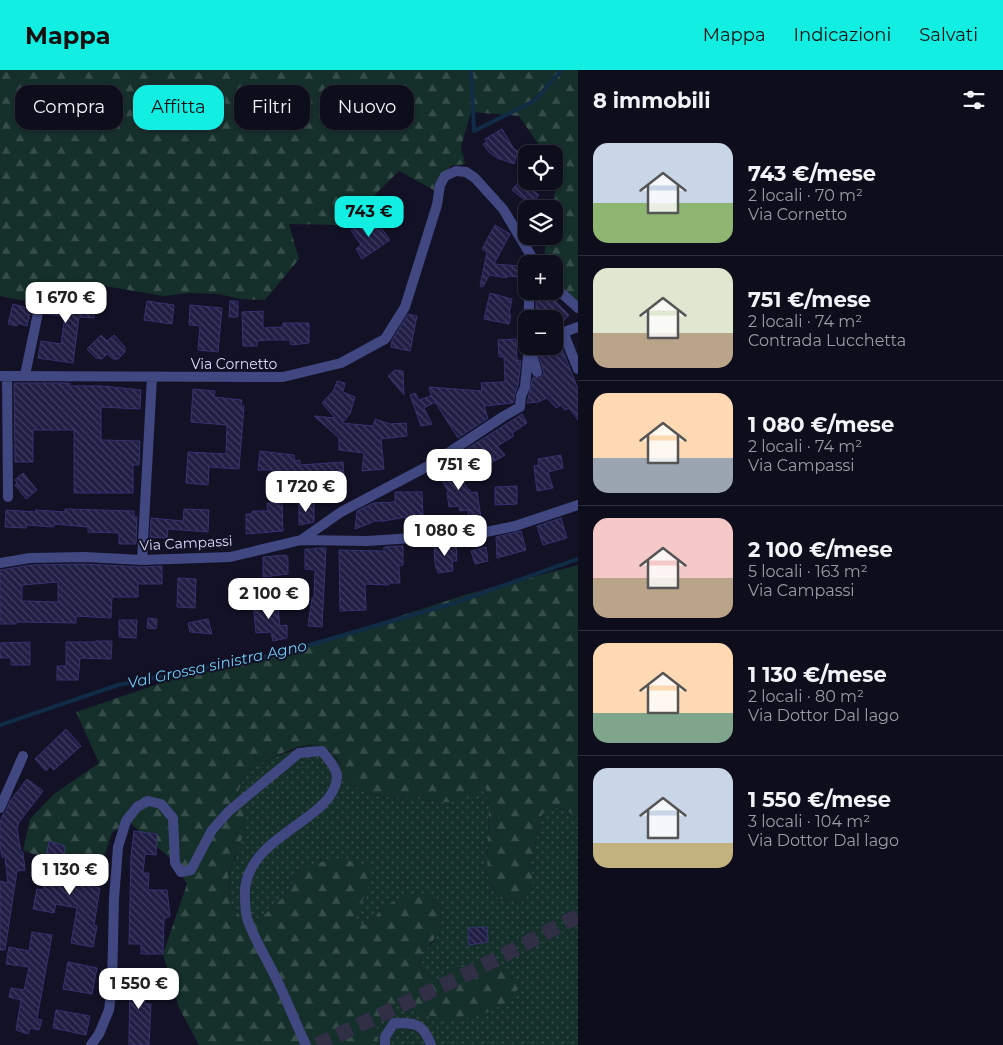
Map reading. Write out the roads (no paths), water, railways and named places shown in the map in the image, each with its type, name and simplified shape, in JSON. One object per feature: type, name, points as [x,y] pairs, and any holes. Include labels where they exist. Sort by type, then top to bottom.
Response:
[{"type":"street","name":"Via Cornetto","points":[[8,497],[3,376],[283,377],[341,363],[385,338],[405,307],[438,205],[440,185],[445,176],[456,171],[466,172],[475,178],[503,208],[530,255]]},
{"type":"street","points":[[563,294],[578,308]]},
{"type":"street","points":[[25,375],[38,313]]},
{"type":"street","points":[[563,332],[578,328]]},
{"type":"street","points":[[563,343],[578,369]]},
{"type":"street","points":[[301,540],[341,512],[430,466],[520,407],[521,396],[525,387],[528,355]]},
{"type":"street","points":[[532,355],[537,372]]},
{"type":"street","points":[[142,560],[152,377]]},
{"type":"street","name":"Via Campassi","points":[[0,562],[30,558],[86,557],[142,560],[230,557],[301,540],[367,541],[476,534],[515,526],[578,505]]},
{"type":"street","points":[[91,1045],[99,1034],[109,1010],[112,986],[114,899],[118,847],[126,821],[138,806],[148,801],[161,804],[172,818],[175,863],[181,872],[191,870],[212,830],[229,811],[299,752],[322,751],[332,764],[337,776],[333,790],[321,806],[270,844],[255,860],[245,884],[247,919],[306,1045]]},
{"type":"street","points":[[0,808],[23,756]]},
{"type":"street","points":[[385,1045],[385,1037],[394,1023],[413,1023],[426,1031],[431,1045]]},
{"type":"waterway","points":[[471,70],[474,131],[534,101],[562,70]]},
{"type":"waterway","name":"Val Grossa sinistra Agno","points":[[0,725],[118,685],[278,654],[454,603],[578,559]]},
{"type":"tunnel","points":[[317,1045],[473,971],[578,916]]}]
